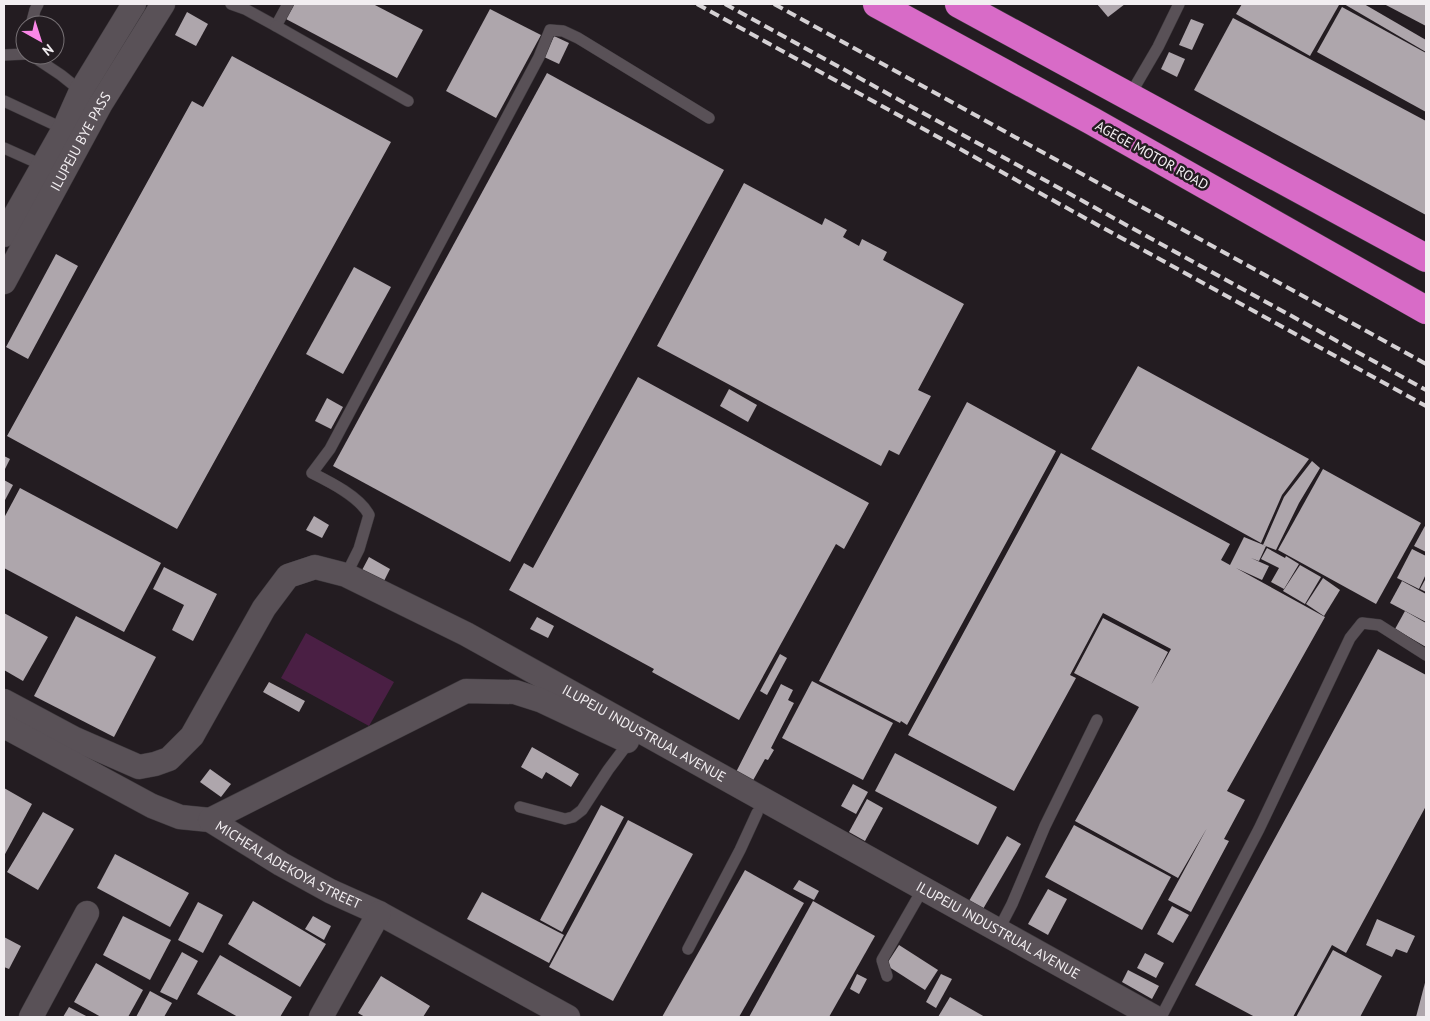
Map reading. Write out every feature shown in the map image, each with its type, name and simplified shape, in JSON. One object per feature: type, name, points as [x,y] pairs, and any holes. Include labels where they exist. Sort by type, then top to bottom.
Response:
[{"type":"highway","name":"AGEGE MOTOR ROAD","points":[[877,4],[1092,121],[1426,310]]},
{"type":"highway","points":[[959,4],[1426,258]]},
{"type":"street","name":"ILUPEJU BYE PASS","points":[[4,235],[64,129],[81,91],[134,4]]},
{"type":"street","name":"ILUPEJU BYE PASS","points":[[4,282],[100,106],[164,4]]},
{"type":"street","name":"ILUPEJU INDUSTRUAL AVENUE","points":[[4,701],[75,739],[139,766],[155,764],[169,759],[192,736],[264,608],[288,576],[315,567],[346,575],[466,634],[1154,1017]]},
{"type":"street","name":"ILUPEJU INDUSTRUAL AVENUE","points":[[210,820],[466,691],[515,692],[540,700],[629,742],[917,899],[1123,1017]]},
{"type":"street","name":"MICHEAL ADEKOYA STREET","points":[[4,726],[152,806],[180,817],[210,820],[330,891],[379,913],[568,1017]]},
{"type":"street","points":[[321,1017],[379,913]]},
{"type":"street","points":[[31,1017],[87,914]]},
{"type":"lane","points":[[231,4],[246,7],[408,101]]},
{"type":"lane","points":[[276,26],[288,4]]},
{"type":"lane","points":[[1130,96],[1158,47],[1179,4]]},
{"type":"lane","points":[[346,575],[359,549],[369,515],[365,506],[330,482],[312,473],[334,440],[539,57],[550,30],[563,31],[578,38],[709,118]]},
{"type":"lane","points":[[46,65],[81,91]]},
{"type":"lane","points":[[4,101],[64,129]]},
{"type":"lane","points":[[4,148],[42,165]]},
{"type":"lane","points":[[1161,1017],[1259,829],[1350,638],[1362,623],[1379,626],[1426,655]]},
{"type":"lane","points":[[998,930],[1012,904],[1045,826],[1097,720]]},
{"type":"lane","points":[[520,807],[564,819],[573,817],[582,810],[629,742]]},
{"type":"lane","points":[[688,949],[740,850],[757,812]]},
{"type":"lane","points":[[886,976],[882,960],[917,899]]},
{"type":"shaded area","points":[[306,633],[394,682],[369,726],[281,678]]},
{"type":"building","points":[[294,4],[373,4],[423,30],[397,78],[286,19]]},
{"type":"building","points":[[1097,4],[1125,4],[1108,17]]},
{"type":"building","points":[[1242,4],[1339,5],[1310,56],[1236,14]]},
{"type":"building","points":[[1344,4],[1364,4],[1426,40],[1426,52]]},
{"type":"building","points":[[1384,4],[1426,4],[1426,26]]},
{"type":"building","points":[[1342,7],[1426,53],[1426,112],[1317,52]]},
{"type":"building","points":[[490,9],[541,35],[496,118],[446,91]]},
{"type":"building","points":[[187,12],[208,24],[196,46],[175,35]]},
{"type":"building","points":[[1233,18],[1426,121],[1426,215],[1194,90]]},
{"type":"building","points":[[1191,19],[1204,24],[1192,50],[1179,45]]},
{"type":"building","points":[[554,36],[569,43],[559,64],[544,57]]},
{"type":"building","points":[[1169,52],[1185,59],[1177,77],[1161,69]]},
{"type":"building","points":[[232,56],[391,142],[177,529],[7,436],[192,101],[203,107]]},
{"type":"building","points":[[547,73],[724,170],[510,562],[333,466]]},
{"type":"building","points":[[744,183],[822,225],[825,218],[847,230],[843,237],[859,246],[862,239],[887,252],[883,260],[964,304],[918,390],[931,396],[899,455],[889,450],[881,466],[657,346]]},
{"type":"building","points":[[56,254],[78,266],[28,359],[6,347]]},
{"type":"building","points":[[354,267],[391,287],[343,374],[306,354]]},
{"type":"building","points":[[1138,366],[1309,459],[1282,495],[1261,543],[1091,449]]},
{"type":"building","points":[[638,377],[869,503],[844,549],[836,544],[739,720],[652,672],[654,669],[509,590],[524,563],[533,568]]},
{"type":"building","points":[[729,389],[757,405],[748,422],[720,406]]},
{"type":"building","points":[[327,398],[343,407],[331,429],[315,421]]},
{"type":"building","points":[[967,402],[1056,451],[907,725],[819,681]]},
{"type":"building","points":[[1061,453],[1230,544],[1221,560],[1230,565],[1244,537],[1266,546],[1259,561],[1251,558],[1269,566],[1262,580],[1236,568],[1325,617],[1227,791],[1245,800],[1224,839],[1229,841],[1191,912],[1168,900],[1207,828],[1178,878],[1075,821],[1139,707],[1074,673],[1103,618],[1168,652],[1151,685],[1171,649],[1103,613],[1070,675],[1076,678],[1014,791],[908,735]]},
{"type":"building","points":[[4,456],[10,459],[4,471]]},
{"type":"building","points":[[1312,461],[1320,468],[1299,503],[1276,550],[1263,545],[1284,497]]},
{"type":"building","points":[[1323,469],[1421,523],[1376,604],[1278,550]]},
{"type":"building","points":[[4,480],[13,485],[4,502]]},
{"type":"building","points":[[20,488],[161,563],[124,632],[4,568],[4,518]]},
{"type":"building","points":[[314,516],[329,525],[322,538],[306,530]]},
{"type":"building","points":[[1426,524],[1426,552],[1414,546]]},
{"type":"building","points":[[1267,548],[1299,564],[1284,589],[1271,582],[1279,568],[1261,559]]},
{"type":"building","points":[[1412,549],[1426,556],[1426,574],[1419,589],[1397,578]]},
{"type":"building","points":[[369,557],[390,569],[383,583],[361,572]]},
{"type":"building","points":[[1300,565],[1321,577],[1305,604],[1283,591]]},
{"type":"building","points":[[164,567],[217,594],[193,641],[172,630],[184,605],[153,589]]},
{"type":"building","points":[[1323,578],[1340,590],[1324,616],[1306,604]]},
{"type":"building","points":[[1426,578],[1426,592],[1420,589]]},
{"type":"building","points":[[1402,581],[1426,594],[1426,622],[1390,603]]},
{"type":"building","points":[[1405,611],[1426,623],[1426,647],[1395,629]]},
{"type":"building","points":[[4,613],[48,637],[23,681],[4,670]]},
{"type":"building","points":[[76,616],[156,657],[114,737],[34,696]]},
{"type":"building","points":[[537,617],[554,626],[548,638],[530,629]]},
{"type":"building","points":[[1378,649],[1426,675],[1426,806],[1346,953],[1332,945],[1293,1017],[1255,1017],[1195,985]]},
{"type":"building","points":[[780,654],[787,658],[767,695],[760,691]]},
{"type":"building","points":[[812,681],[893,723],[863,780],[782,738]]},
{"type":"building","points":[[269,682],[305,701],[299,712],[263,692]]},
{"type":"building","points":[[781,684],[793,690],[788,700],[794,703],[771,748],[774,750],[768,760],[765,759],[751,784],[733,778]]},
{"type":"building","points":[[532,747],[579,774],[571,787],[546,772],[542,779],[521,767]]},
{"type":"building","points":[[895,753],[997,807],[978,845],[875,791]]},
{"type":"building","points":[[210,769],[231,784],[221,797],[200,782]]},
{"type":"building","points":[[853,784],[868,792],[856,814],[841,806]]},
{"type":"building","points":[[4,788],[32,804],[4,856]]},
{"type":"building","points":[[867,799],[883,808],[865,841],[849,832]]},
{"type":"building","points":[[601,805],[624,817],[562,932],[540,920]]},
{"type":"building","points":[[43,812],[74,829],[38,890],[7,872]]},
{"type":"building","points":[[628,820],[693,854],[613,1001],[549,967]]},
{"type":"building","points":[[1074,825],[1171,877],[1142,930],[1045,877]]},
{"type":"building","points":[[1007,836],[1021,844],[983,909],[969,901]]},
{"type":"building","points":[[115,854],[189,893],[170,927],[97,888]]},
{"type":"building","points":[[745,870],[804,903],[739,1017],[662,1017]]},
{"type":"building","points":[[799,880],[819,891],[814,900],[793,889]]},
{"type":"building","points":[[1048,889],[1067,899],[1048,935],[1028,924]]},
{"type":"building","points":[[482,892],[564,935],[549,963],[467,919]]},
{"type":"building","points":[[253,901],[326,944],[300,987],[228,944]]},
{"type":"building","points":[[813,901],[875,936],[829,1017],[749,1017]]},
{"type":"building","points":[[198,902],[223,915],[203,953],[178,940]]},
{"type":"building","points":[[1172,906],[1189,915],[1173,943],[1157,934]]},
{"type":"building","points":[[123,916],[171,940],[150,980],[103,955]]},
{"type":"building","points":[[313,916],[331,926],[324,940],[305,929]]},
{"type":"building","points":[[1377,919],[1415,936],[1407,953],[1396,949],[1392,957],[1366,945]]},
{"type":"building","points":[[4,937],[21,946],[9,969],[4,967]]},
{"type":"building","points":[[899,945],[938,970],[925,990],[886,965]]},
{"type":"building","points":[[1333,950],[1382,976],[1360,1017],[1296,1017]]},
{"type":"building","points":[[182,952],[198,961],[177,1000],[160,992]]},
{"type":"building","points":[[1145,953],[1164,963],[1156,978],[1137,968]]},
{"type":"building","points":[[220,955],[292,997],[280,1017],[238,1017],[197,994]]},
{"type":"building","points":[[96,963],[143,990],[128,1017],[101,1017],[74,1002]]},
{"type":"building","points":[[1128,970],[1159,986],[1152,999],[1122,982]]},
{"type":"building","points":[[857,974],[867,979],[859,994],[850,989]]},
{"type":"building","points":[[941,974],[952,979],[936,1008],[926,1002]]},
{"type":"building","points":[[381,976],[430,1006],[423,1017],[365,1017],[358,1013]]},
{"type":"building","points":[[1426,979],[1426,1017],[1416,1017]]},
{"type":"building","points":[[150,991],[172,1003],[164,1017],[136,1017]]},
{"type":"building","points":[[950,997],[985,1017],[938,1017]]},
{"type":"building","points":[[69,1007],[88,1017],[63,1017]]},
{"type":"railway","points":[[697,4],[1426,406]]},
{"type":"railway","points":[[725,4],[1426,390]]},
{"type":"railway","points":[[774,4],[1426,364]]}]
